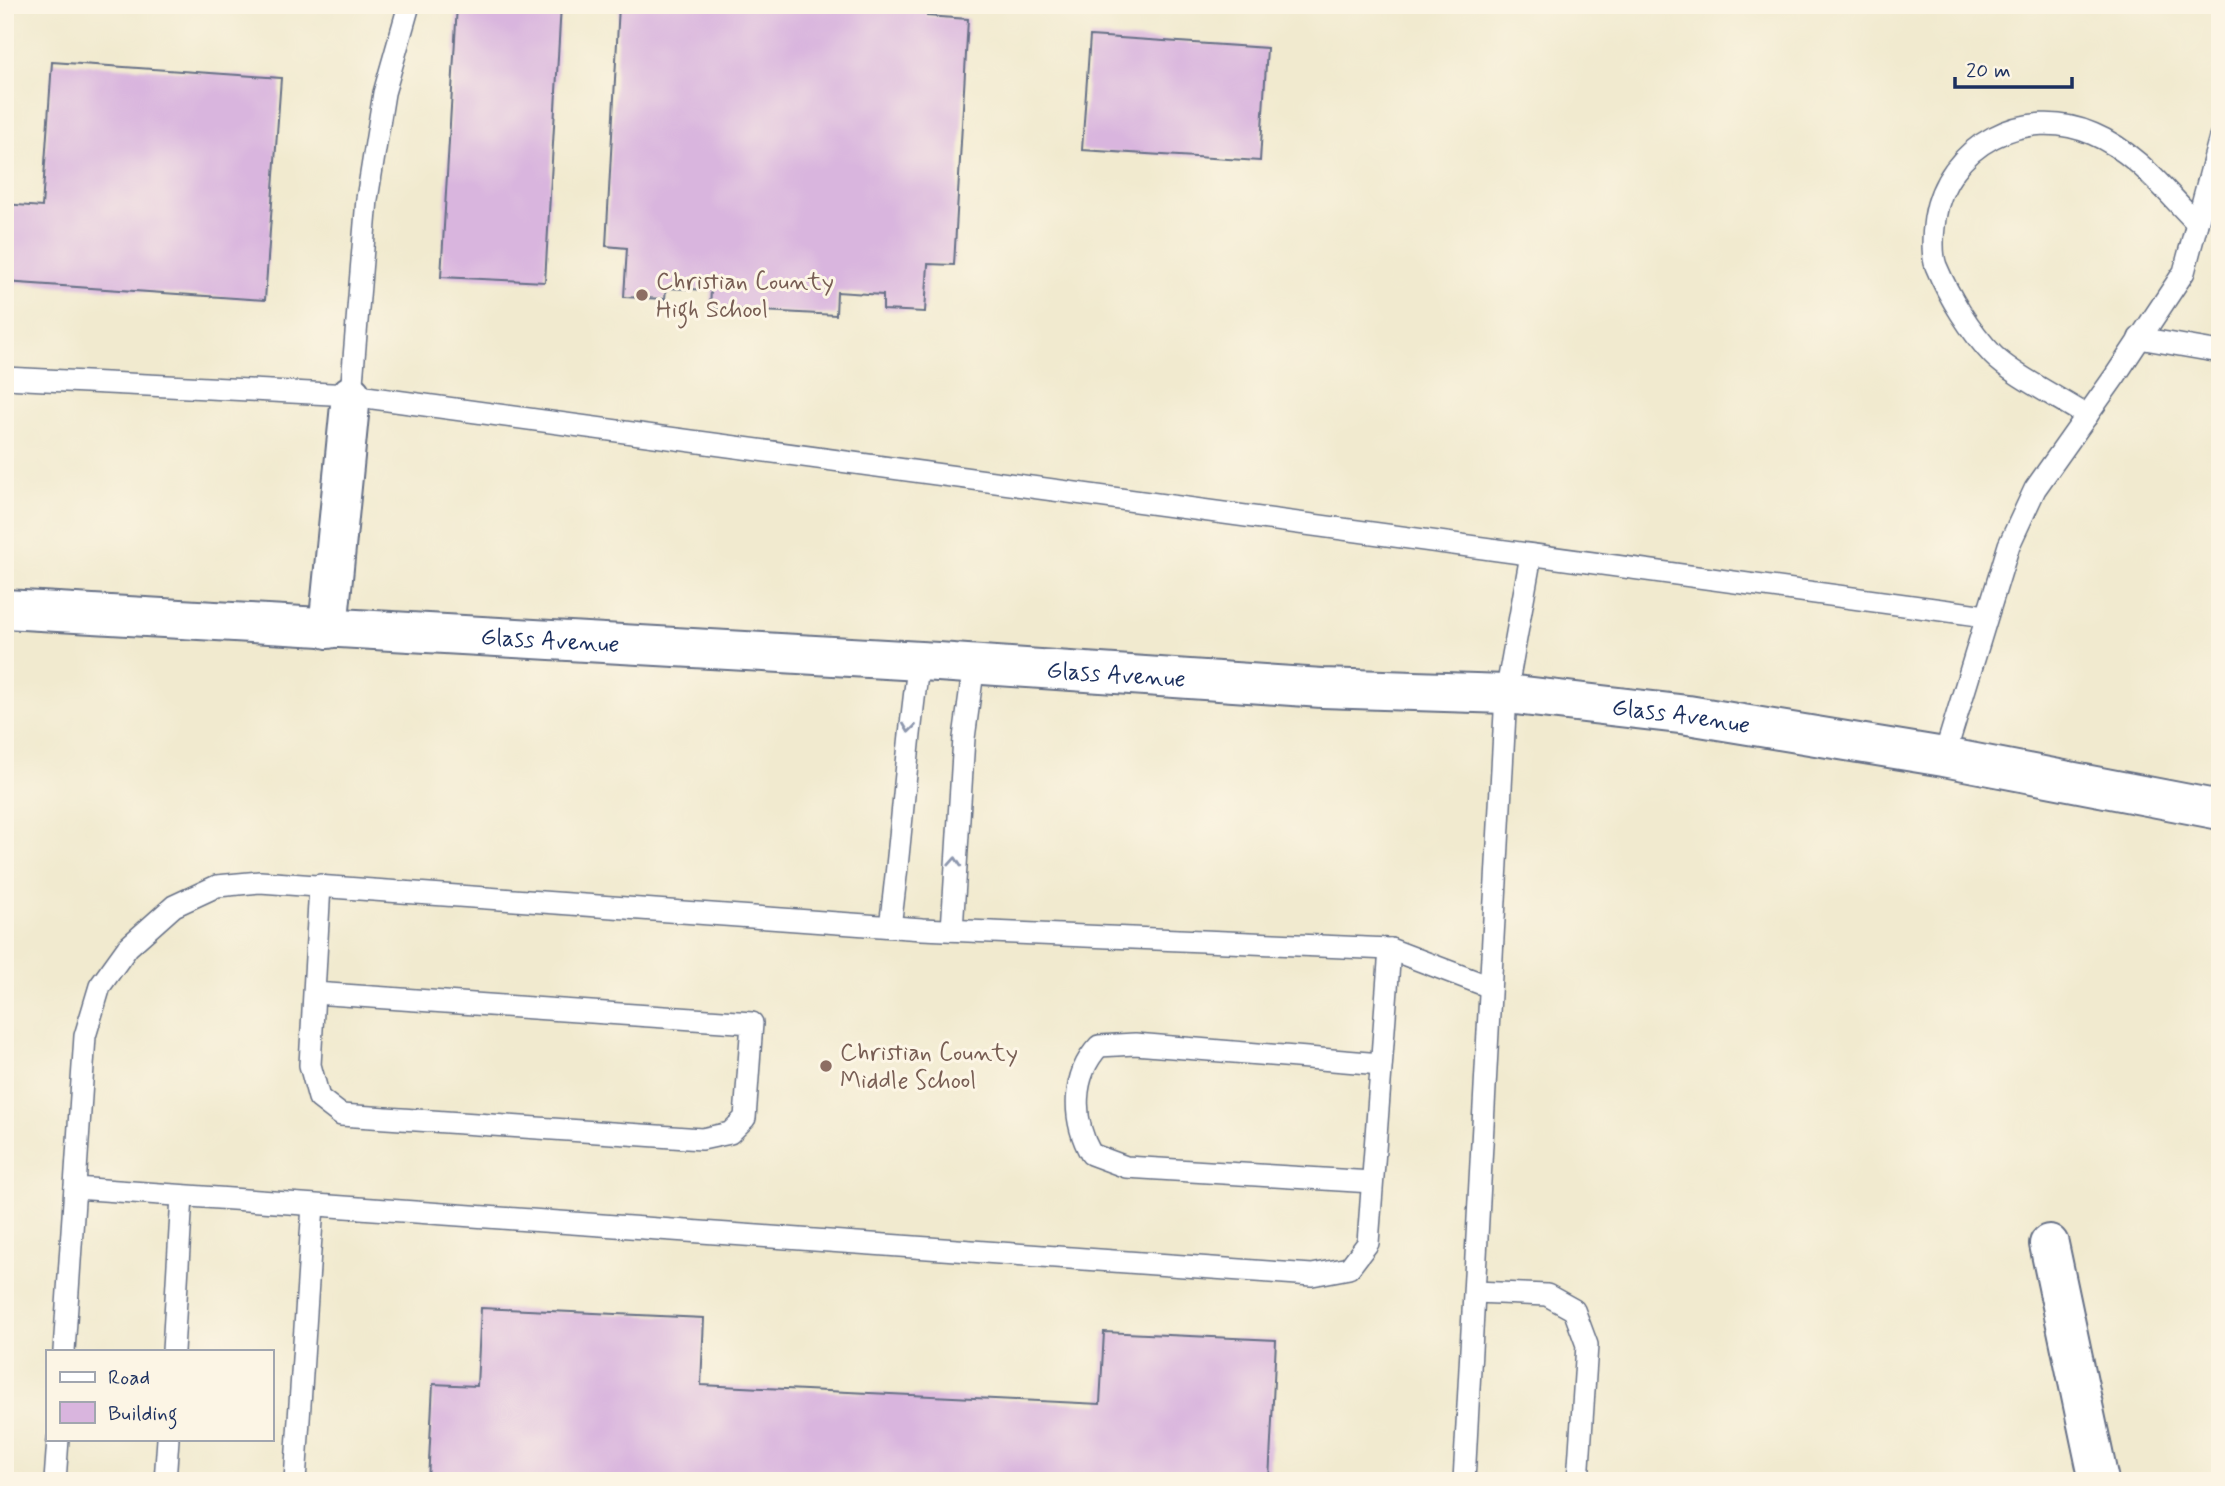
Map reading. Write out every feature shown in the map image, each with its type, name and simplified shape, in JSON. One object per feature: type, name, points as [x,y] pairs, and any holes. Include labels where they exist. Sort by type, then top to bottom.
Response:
[{"type":"street","points":[[328,629],[351,395]]},
{"type":"street","name":"Glass Avenue","points":[[5,609],[974,664],[1322,688],[1506,694],[1688,715],[1944,757],[2220,810]]},
{"type":"street","points":[[2049,1244],[2099,1481]]},
{"type":"lane","points":[[351,395],[367,200],[384,93],[409,5]]},
{"type":"lane","points":[[2087,416],[1994,356],[1952,298],[1935,262],[1933,232],[1938,197],[1949,177],[1970,151],[1991,138],[2017,129],[2054,125],[2091,133],[2129,154],[2197,223]]},
{"type":"lane","points":[[1944,757],[2009,545],[2035,489],[2184,272],[2220,137]]},
{"type":"lane","points":[[2139,338],[2220,352]]},
{"type":"lane","points":[[5,379],[351,395],[1986,616]]},
{"type":"lane","points":[[1464,1481],[1506,694],[1531,555]]},
{"type":"lane","points":[[890,926],[919,661]]},
{"type":"lane","points":[[952,930],[964,738],[974,664]]},
{"type":"lane","points":[[64,1350],[85,1035],[100,986],[128,947],[174,906],[217,886],[260,881],[952,930],[1390,949],[1490,987]]},
{"type":"lane","points":[[314,993],[752,1023],[745,1118],[730,1133],[702,1139],[341,1115],[319,1098],[310,1065],[314,993],[320,885]]},
{"type":"lane","points":[[75,1188],[1312,1275],[1349,1268],[1368,1243],[1390,949]]},
{"type":"lane","points":[[1372,1182],[1126,1167],[1091,1154],[1078,1132],[1078,1095],[1085,1061],[1099,1046],[1135,1044],[1381,1064]]},
{"type":"lane","points":[[173,1350],[182,1196]]},
{"type":"lane","points":[[295,1481],[313,1205]]},
{"type":"lane","points":[[1475,1292],[1546,1295],[1574,1310],[1587,1345],[1578,1481]]},
{"type":"lane","points":[[55,1481],[58,1440]]},
{"type":"lane","points":[[165,1481],[168,1440]]},
{"type":"building","points":[[457,5],[561,5],[545,282],[441,277]]},
{"type":"building","points":[[619,5],[928,5],[927,16],[968,19],[954,265],[928,264],[925,312],[883,310],[883,295],[837,292],[836,315],[710,308],[711,290],[666,288],[665,299],[624,297],[627,248],[606,246]]},
{"type":"building","points":[[1090,36],[1267,48],[1260,161],[1082,150]]},
{"type":"building","points":[[52,62],[281,78],[265,300],[5,282],[5,204],[42,207]]},
{"type":"building","points":[[481,1308],[704,1318],[701,1385],[1100,1404],[1104,1332],[1276,1340],[1269,1481],[428,1481],[433,1384],[477,1386]]},
{"type":"place","name":"Christian County High School","points":[[642,295]]},
{"type":"place","name":"Christian County Middle School","points":[[826,1066]]}]
